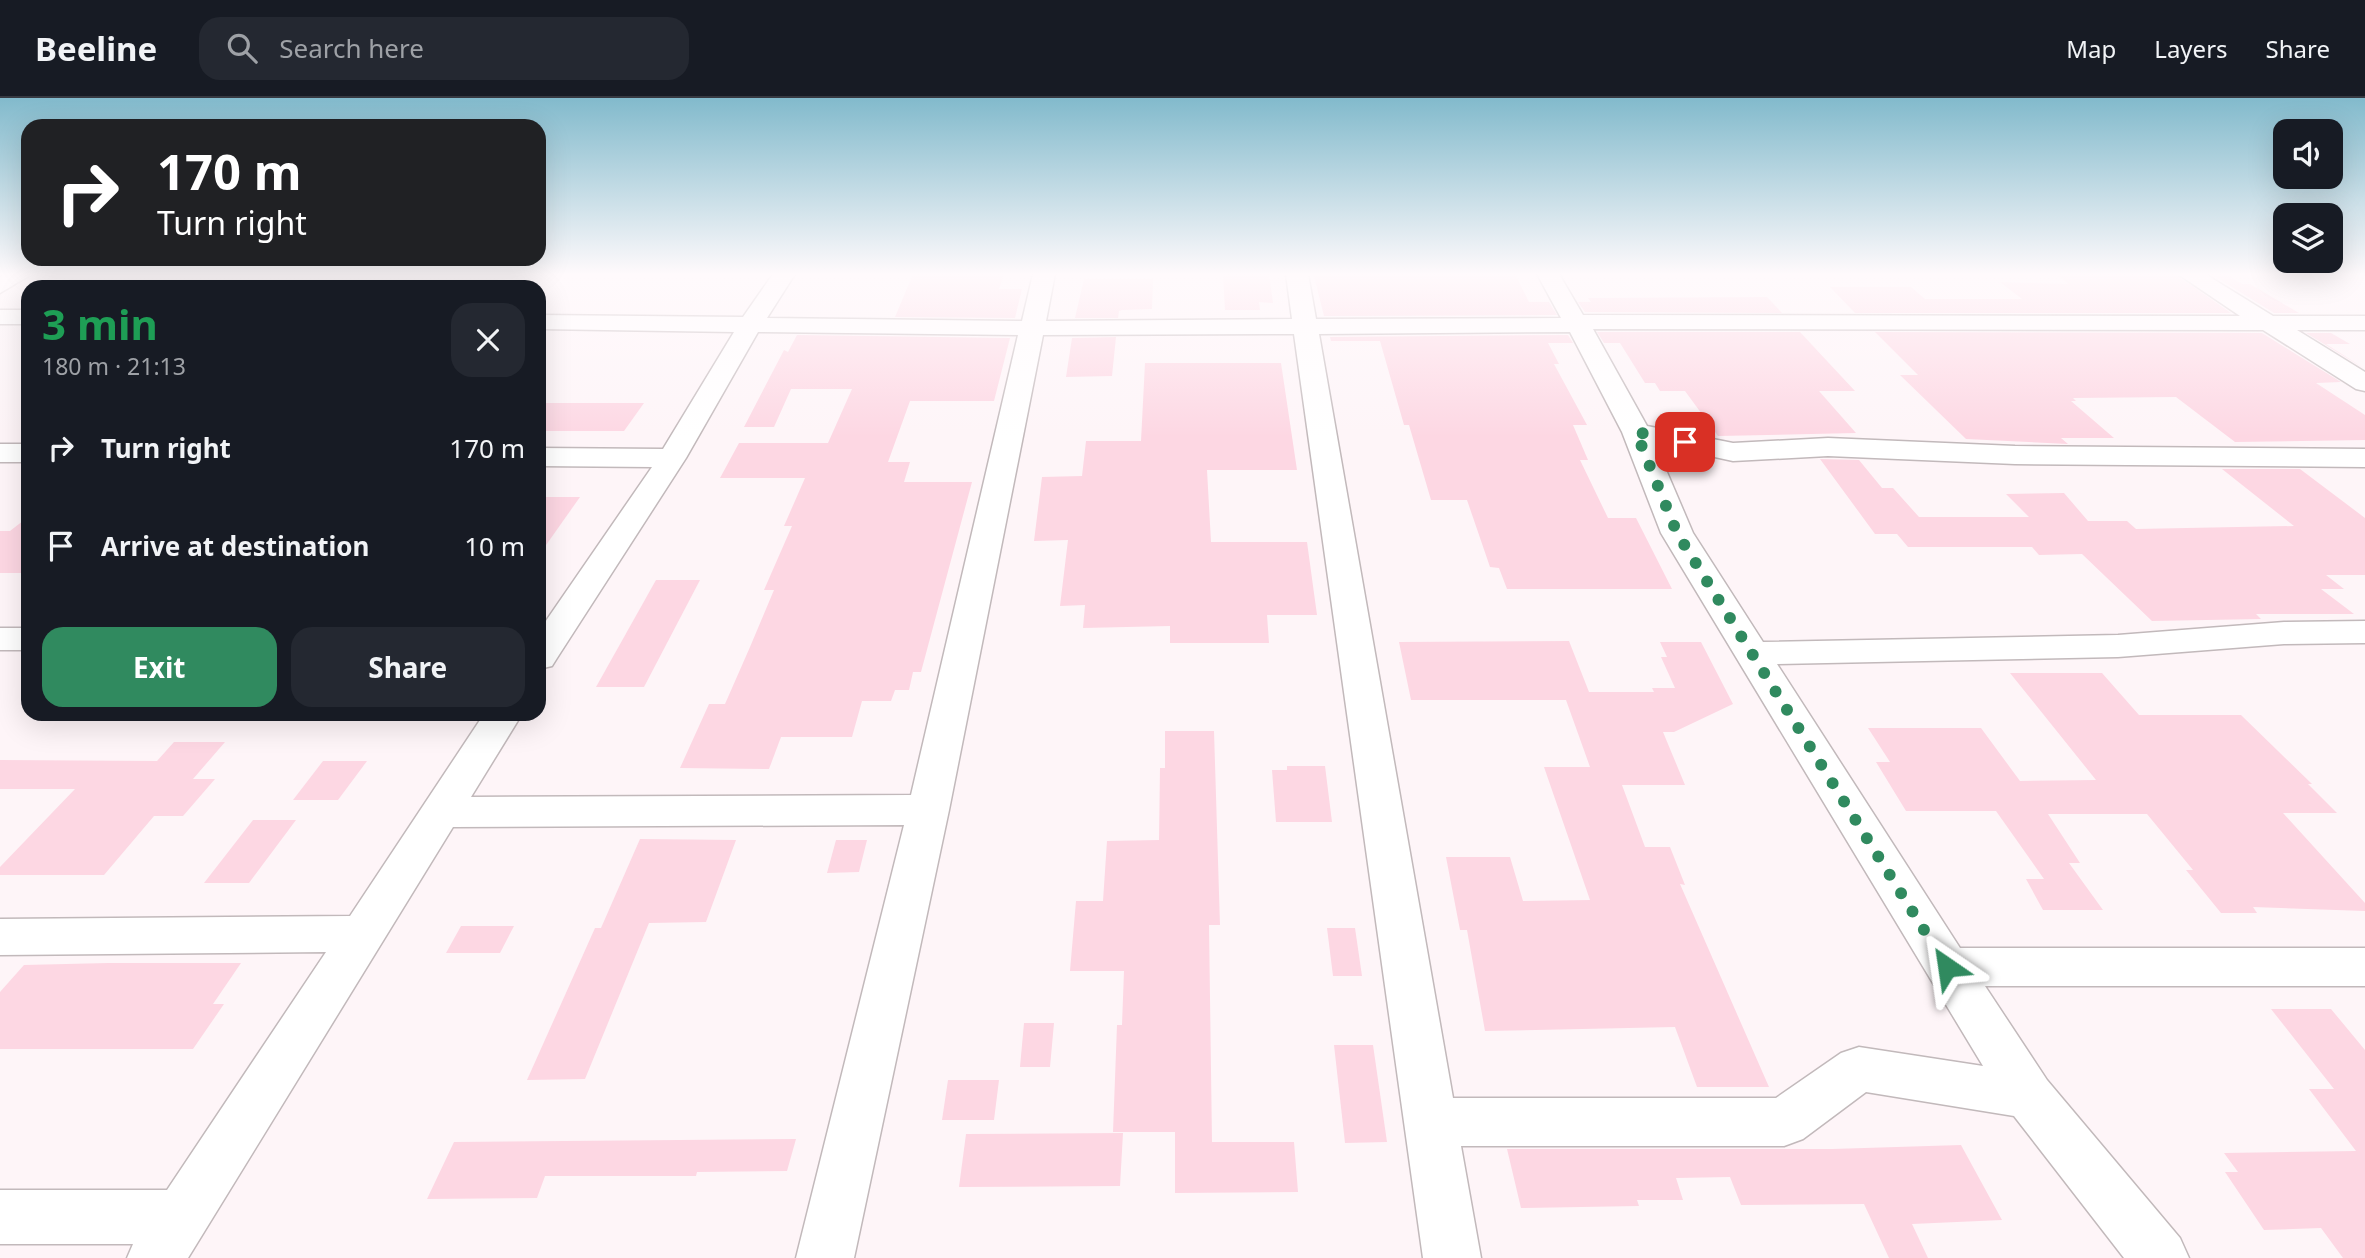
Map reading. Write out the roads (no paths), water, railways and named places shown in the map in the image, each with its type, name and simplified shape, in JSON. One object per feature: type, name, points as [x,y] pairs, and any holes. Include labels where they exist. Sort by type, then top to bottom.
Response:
[{"type":"street","points":[[546,643],[672,457],[748,328]]},
{"type":"street","points":[[825,1258],[928,810],[1031,328]]},
{"type":"street","points":[[1305,328],[1452,1258]]},
{"type":"street","points":[[1579,328],[1636,432],[1677,533],[1947,967],[2029,1096],[2160,1258]]},
{"type":"street","points":[[2276,328],[2365,383]]},
{"type":"street","points":[[1636,432],[1733,452],[1828,447],[2015,455],[2365,458]]},
{"type":"street","points":[[0,453],[21,453]]},
{"type":"street","points":[[546,457],[672,457]]},
{"type":"street","points":[[1752,653],[2118,646],[2284,633],[2365,632]]},
{"type":"street","points":[[0,639],[21,639]]},
{"type":"street","points":[[0,1217],[169,1237],[498,721]]},
{"type":"street","points":[[440,812],[928,810]]},
{"type":"street","points":[[0,937],[362,934]]},
{"type":"street","points":[[1947,967],[2365,967]]},
{"type":"street","points":[[1430,1122],[1784,1122],[1859,1069],[2029,1096]]}]
